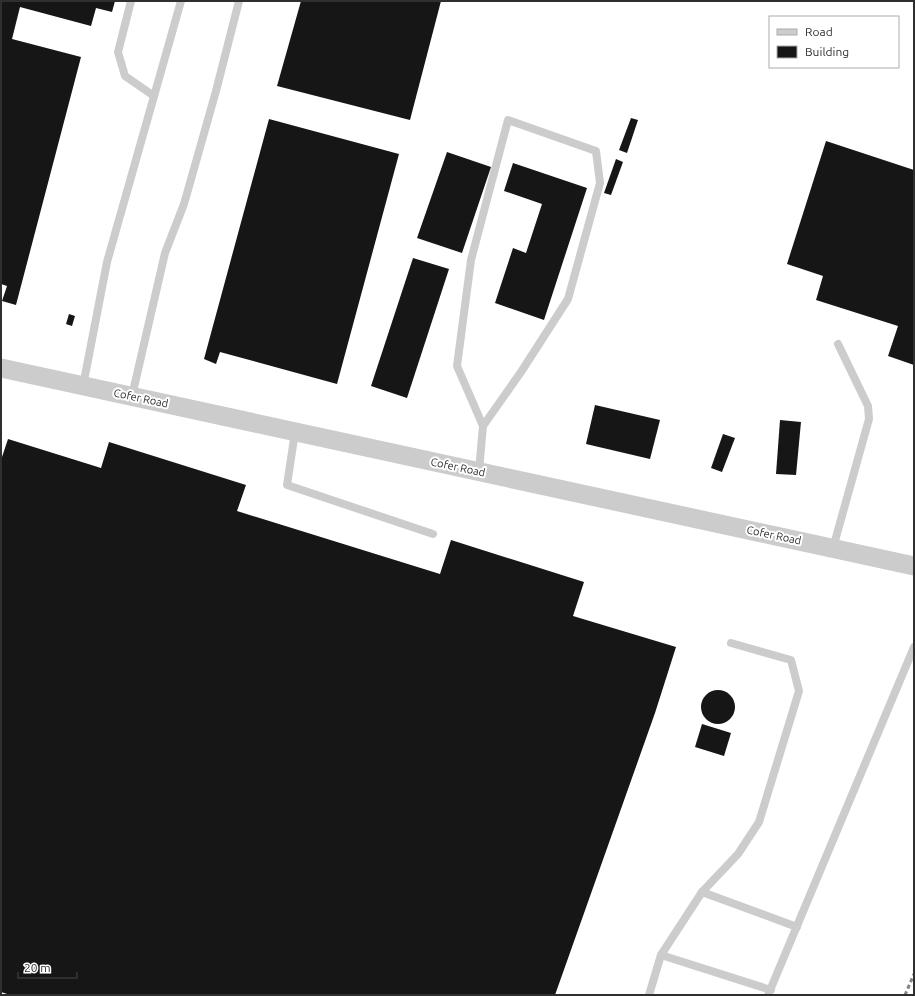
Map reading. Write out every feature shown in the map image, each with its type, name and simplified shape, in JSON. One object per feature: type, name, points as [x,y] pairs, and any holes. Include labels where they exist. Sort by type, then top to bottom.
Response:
[{"type":"street","name":"Cofer Road","points":[[1,368],[914,566]]},
{"type":"lane","points":[[131,1],[118,52],[125,76],[154,96]]},
{"type":"lane","points":[[83,386],[107,262],[181,1]]},
{"type":"lane","points":[[132,396],[165,253],[184,204],[216,91],[239,1]]},
{"type":"lane","points":[[479,471],[482,426],[457,366],[471,260],[508,120],[596,151],[600,183],[568,299],[521,372],[482,426]]},
{"type":"lane","points":[[833,548],[869,419],[868,406],[838,344]]},
{"type":"lane","points":[[295,432],[287,485],[433,534]]},
{"type":"lane","points":[[649,995],[661,955],[702,892],[738,854],[759,822],[799,691],[791,660],[731,643]]},
{"type":"lane","points":[[661,955],[770,992],[914,646]]},
{"type":"lane","points":[[702,892],[797,927]]},
{"type":"building","points":[[1,1],[115,1],[112,12],[96,8],[91,26],[20,7],[12,39],[81,57],[16,305],[2,301],[7,286],[1,284]]},
{"type":"building","points":[[301,1],[441,1],[410,120],[277,86]]},
{"type":"building","points":[[631,118],[638,120],[627,153],[619,150]]},
{"type":"building","points":[[269,119],[399,154],[337,384],[220,352],[216,364],[204,359]]},
{"type":"building","points":[[826,141],[914,170],[914,365],[888,356],[898,326],[816,300],[823,276],[787,264]]},
{"type":"building","points":[[447,152],[491,167],[462,253],[417,238]]},
{"type":"building","points":[[616,159],[623,162],[611,195],[604,193]]},
{"type":"building","points":[[513,163],[587,188],[544,320],[495,303],[513,248],[526,253],[542,204],[504,191]]},
{"type":"building","points":[[413,258],[449,269],[407,398],[371,386]]},
{"type":"building","points":[[69,314],[75,316],[72,326],[66,324]]},
{"type":"building","points":[[595,405],[660,420],[650,459],[586,444]]},
{"type":"building","points":[[780,420],[801,422],[796,475],[776,474]]},
{"type":"building","points":[[723,434],[735,438],[722,472],[711,468]]},
{"type":"building","points":[[8,439],[101,468],[109,442],[246,485],[237,511],[440,574],[451,540],[584,582],[573,616],[676,647],[655,713],[555,995],[10,995],[1,992],[1,460]]},
{"type":"building","points":[[718,690],[724,691],[730,695],[734,701],[734,713],[730,719],[724,723],[718,724],[712,723],[706,719],[702,713],[701,707],[702,701],[706,695],[712,691]]},
{"type":"building","points":[[702,724],[731,733],[724,756],[695,747]]},
{"type":"railway","points":[[905,995],[914,974]]}]
